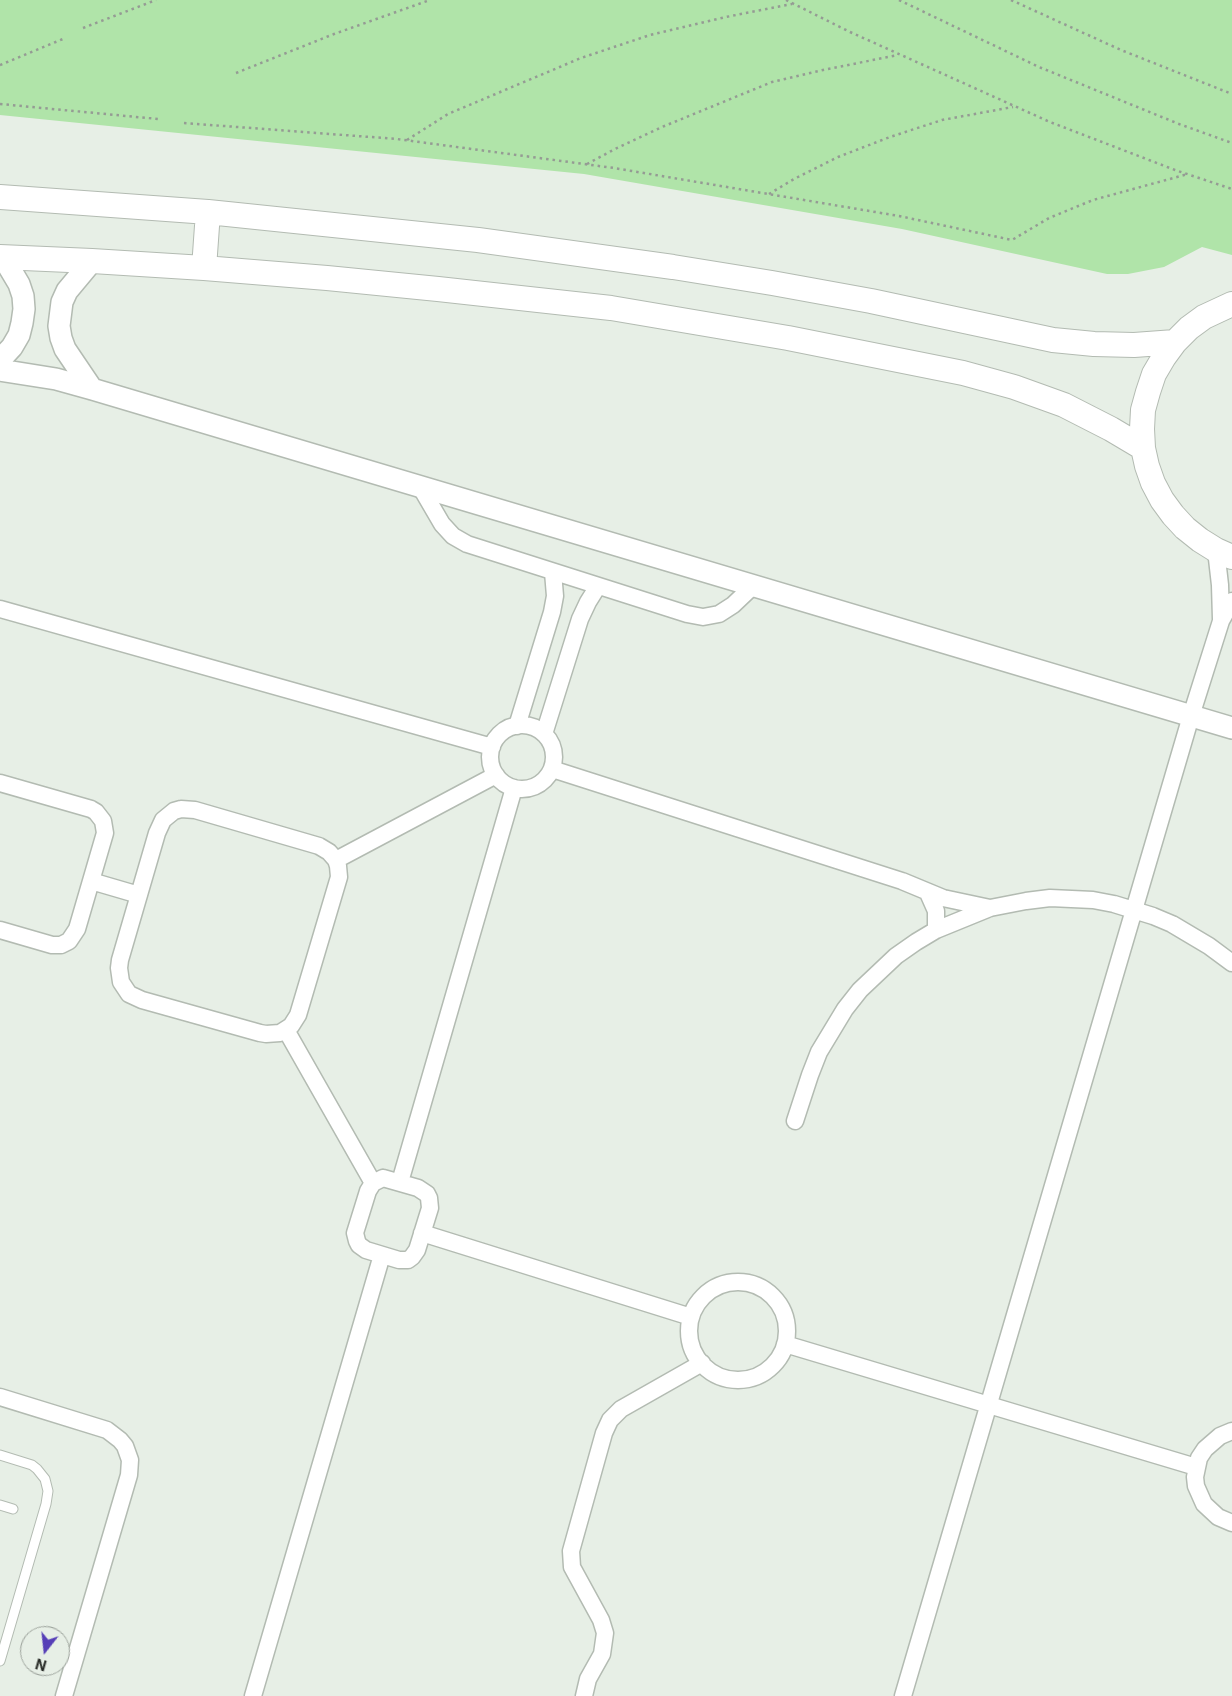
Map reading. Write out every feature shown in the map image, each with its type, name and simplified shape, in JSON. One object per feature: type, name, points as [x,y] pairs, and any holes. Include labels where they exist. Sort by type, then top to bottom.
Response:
[{"type":"main road","points":[[0,197],[208,212],[478,240],[673,267],[871,301],[1053,340],[1094,344],[1175,342]]},
{"type":"main road","points":[[204,268],[208,212]]},
{"type":"main road","points":[[2,257],[92,260],[336,279],[611,308],[788,338],[963,373],[1014,387],[1064,405],[1143,448]]},
{"type":"main road","points":[[1224,553],[1200,540],[1185,528],[1162,500],[1153,484],[1143,448],[1143,420],[1148,392],[1154,374],[1164,357],[1189,328],[1228,303]]},
{"type":"street","points":[[0,360],[12,347],[18,335],[24,310],[23,296],[19,284],[2,257]]},
{"type":"street","points":[[92,260],[67,291],[62,302],[59,326],[65,349],[92,389]]},
{"type":"street","points":[[0,370],[56,379],[92,389],[1232,728]]},
{"type":"street","points":[[421,488],[442,524],[460,541],[687,614],[703,617],[726,610],[752,586]]},
{"type":"street","points":[[1221,621],[1220,585],[1224,553]]},
{"type":"street","points":[[517,726],[550,619],[555,596],[553,572]]},
{"type":"street","points":[[544,734],[578,628],[588,602],[598,586]]},
{"type":"street","points":[[903,1696],[1191,716],[1221,621],[1232,601]]},
{"type":"street","points":[[0,609],[492,747]]},
{"type":"street","points":[[550,619],[562,630],[578,628]]},
{"type":"street","points":[[517,726],[532,727],[544,734],[552,747],[554,761],[552,769],[543,781],[522,789],[514,788],[501,781],[496,775],[491,762],[492,747],[499,735],[517,726]]},
{"type":"street","points":[[552,769],[902,881],[928,893],[990,908]]},
{"type":"street","points":[[336,860],[496,775]]},
{"type":"street","points":[[0,783],[85,807],[96,812],[103,822],[105,833],[75,934],[65,943],[52,945],[0,930]]},
{"type":"street","points":[[400,1182],[514,788]]},
{"type":"street","points":[[181,810],[195,810],[319,846],[329,852],[336,860],[338,877],[300,1008],[295,1020],[286,1030],[273,1034],[260,1033],[142,1000],[129,994],[121,982],[119,968],[139,895],[159,826],[168,815],[181,810]]},
{"type":"street","points":[[92,881],[139,895]]},
{"type":"street","points":[[928,893],[936,911],[936,930]]},
{"type":"street","points":[[795,1121],[810,1075],[820,1052],[845,1009],[860,990],[884,966],[916,942],[936,930],[990,908],[1026,900],[1071,898],[1093,900],[1135,909],[1189,933],[1232,963]]},
{"type":"street","points":[[286,1030],[373,1183]]},
{"type":"street","points":[[383,1178],[400,1182],[423,1190],[429,1198],[430,1208],[415,1254],[408,1260],[399,1260],[362,1248],[355,1237],[368,1191],[373,1183],[383,1178]]},
{"type":"street","points":[[422,1232],[692,1317]]},
{"type":"street","points":[[253,1696],[382,1254]]},
{"type":"street","points":[[732,1283],[750,1284],[768,1292],[780,1306],[787,1325],[785,1344],[777,1361],[762,1373],[744,1379],[726,1378],[717,1375],[702,1363],[692,1346],[690,1337],[692,1317],[700,1301],[714,1289],[732,1283]]},
{"type":"street","points":[[785,1344],[1196,1467]]},
{"type":"street","points":[[584,1696],[588,1679],[602,1654],[605,1633],[601,1620],[572,1567],[571,1551],[604,1433],[610,1420],[620,1409],[702,1363]]},
{"type":"street","points":[[0,1397],[107,1430],[125,1446],[130,1460],[129,1475],[64,1696]]},
{"type":"street","points":[[1232,1431],[1211,1441],[1204,1449],[1196,1467],[1196,1486],[1204,1504],[1218,1517],[1232,1523]]},
{"type":"lane","points":[[0,1455],[26,1463],[37,1469],[45,1479],[48,1491],[46,1504],[0,1661]]},
{"type":"lane","points":[[0,1505],[13,1509]]},
{"type":"path","points":[[83,28],[156,0]]},
{"type":"path","points":[[236,73],[334,34],[430,0]]},
{"type":"path","points":[[786,0],[1050,122],[1232,189]]},
{"type":"path","points":[[899,0],[1039,67],[1179,124],[1232,143]]},
{"type":"path","points":[[1011,0],[1121,50],[1232,94]]},
{"type":"path","points":[[407,140],[448,114],[581,58],[650,35],[726,17],[794,4]]},
{"type":"path","points":[[0,64],[63,39]]},
{"type":"path","points":[[587,164],[615,148],[662,127],[772,82],[900,54]]},
{"type":"path","points":[[0,104],[158,120]]},
{"type":"path","points":[[769,194],[794,178],[838,157],[890,137],[942,120],[1015,107]]},
{"type":"path","points":[[184,123],[407,140],[587,164],[899,216],[1012,240],[1049,218],[1093,200],[1188,174]]},
{"type":"green space","points":[[0,0],[1232,0],[1232,255],[1202,247],[1164,267],[1128,274],[1107,274],[902,229],[584,174],[0,115]]}]
